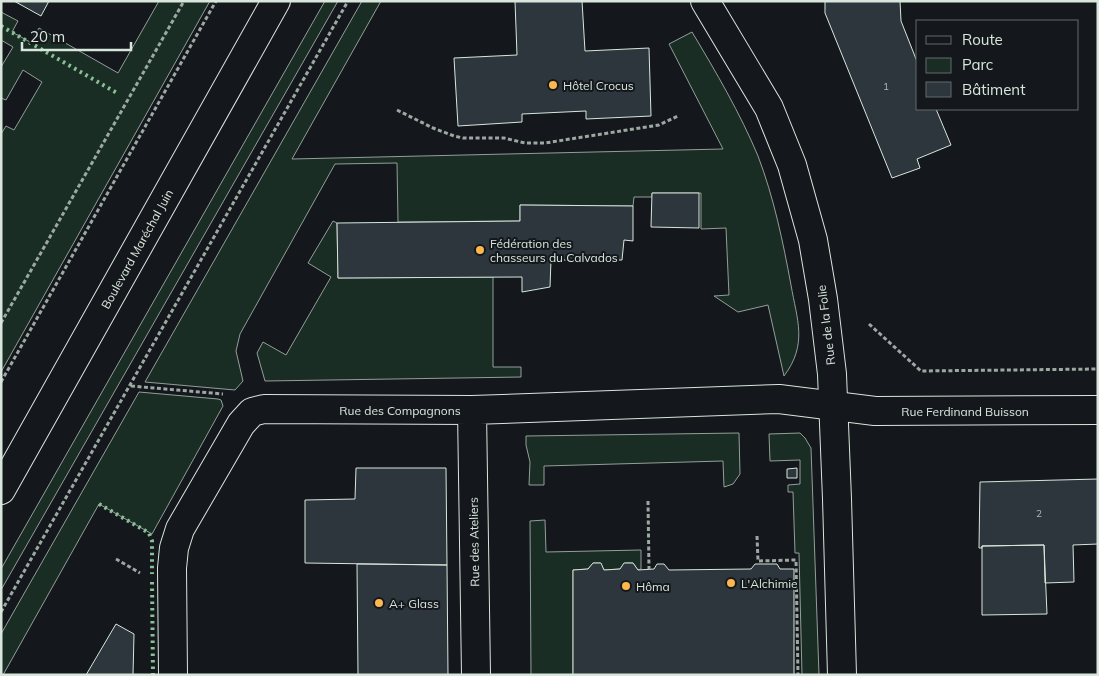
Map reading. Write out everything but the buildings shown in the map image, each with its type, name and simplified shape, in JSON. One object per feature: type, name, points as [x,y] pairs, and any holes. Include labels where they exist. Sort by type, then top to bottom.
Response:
[{"type":"street","name":"Rue de la Folie","points":[[705,1],[769,108],[792,165],[806,211],[818,265],[832,374],[842,675]]},
{"type":"street","name":"Boulevard Maréchal Juin","points":[[1,490],[276,3]]},
{"type":"street","name":"Rue des Compagnons","points":[[173,675],[172,568],[174,548],[180,529],[241,424],[252,412],[264,409],[472,410],[780,399],[833,406]]},
{"type":"street","name":"Rue Ferdinand Buisson","points":[[833,406],[875,411],[1098,410]]},
{"type":"street","name":"Rue des Ateliers","points":[[472,410],[476,675]]},
{"type":"path","points":[[1,323],[184,1]]},
{"type":"path","points":[[1,382],[216,1]]},
{"type":"path","points":[[1,612],[348,1]]},
{"type":"path","points":[[397,110],[454,136],[463,138],[504,138],[525,143],[545,143],[659,125],[678,116]]},
{"type":"path","points":[[869,324],[921,371],[1098,369]]},
{"type":"path","points":[[130,386],[227,394]]},
{"type":"path","points":[[648,501],[649,569]]},
{"type":"path","points":[[757,536],[758,561],[796,560],[798,675]]},
{"type":"path","points":[[116,559],[148,577]]},
{"type":"green space","points":[[159,1],[210,1],[1,372],[1,134],[6,126],[14,130],[42,82],[23,70],[6,100],[1,98],[1,67],[13,47],[1,40],[1,12],[18,21],[12,32],[30,42],[39,28],[118,73]]},
{"type":"green space","points":[[325,1],[338,1],[1,590],[1,569]]},
{"type":"green space","points":[[362,1],[381,1],[292,159],[723,149],[669,44],[692,32],[751,140],[764,172],[773,204],[785,253],[799,332],[796,353],[784,376],[768,305],[738,312],[714,296],[729,295],[726,228],[701,229],[701,193],[652,193],[652,197],[634,197],[633,206],[520,205],[520,221],[398,222],[397,163],[335,164],[240,334],[236,351],[243,381],[235,390],[145,382]]},
{"type":"green space","points":[[333,221],[337,223],[338,278],[493,277],[493,367],[521,367],[521,377],[265,381],[257,353],[263,342],[286,355],[331,277],[308,263]]},
{"type":"green space","points":[[139,392],[218,399],[221,400],[223,406],[152,534],[99,504],[3,675],[1,675],[1,634]]},
{"type":"green space","points":[[739,433],[740,474],[733,484],[724,487],[723,461],[544,466],[544,485],[529,485],[530,462],[526,436]]},
{"type":"green space","points":[[800,433],[811,448],[819,675],[802,675],[799,553],[795,553],[793,492],[788,492],[788,485],[800,484],[800,460],[770,461],[769,434]]},
{"type":"green space","points":[[545,520],[546,552],[641,550],[641,569],[638,570],[633,563],[625,563],[620,569],[604,570],[600,563],[593,563],[588,569],[573,570],[573,675],[531,675],[530,521]]},
{"type":"hedge","points":[[1,26],[117,93]]},
{"type":"hedge","points":[[99,504],[149,533],[152,541],[152,574]]},
{"type":"hedge","points":[[152,582],[153,675]]},
{"type":"place","name":"Hôtel Crocus","points":[[553,85]]},
{"type":"place","name":"Fédération des chasseurs du Calvados","points":[[480,250]]},
{"type":"place","name":"L'Alchimie","points":[[731,583]]},
{"type":"place","name":"Hôma","points":[[626,586]]},
{"type":"place","name":"A+ Glass","points":[[379,603]]}]
